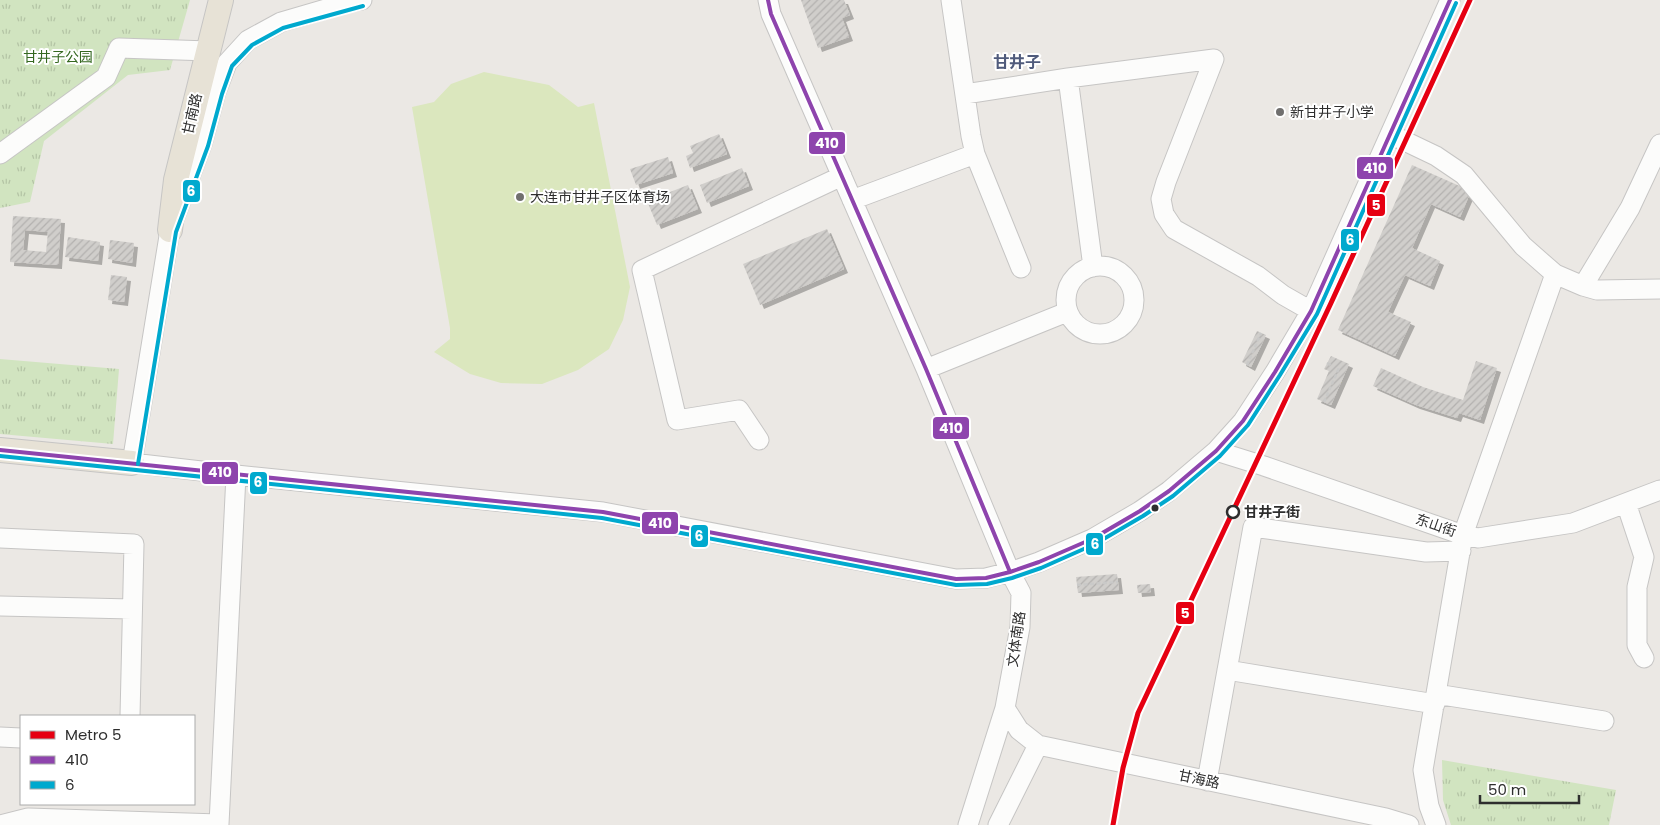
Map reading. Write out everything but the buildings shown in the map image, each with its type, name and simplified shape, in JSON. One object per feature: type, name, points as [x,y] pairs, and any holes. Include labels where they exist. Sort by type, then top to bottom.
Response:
[{"type":"main road","name":"甘南路","points":[[170,230],[176,180],[221,0]]},
{"type":"main road","points":[[0,450],[132,463]]},
{"type":"street","points":[[362,0],[281,22],[248,40],[227,63],[216,92],[202,144],[170,230],[132,463],[603,512],[956,579],[986,578],[1010,572],[1092,539],[1140,511],[1168,491],[1216,451],[1243,421],[1260,397],[1311,311],[1450,0]]},
{"type":"street","name":"文体南路","points":[[768,0],[771,14],[926,370],[1010,572],[1021,593],[1020,627],[1005,708],[968,825]]},
{"type":"street","points":[[951,0],[975,154],[1021,268]]},
{"type":"street","points":[[0,154],[106,77],[119,48],[209,51]]},
{"type":"street","points":[[965,94],[1068,78],[1214,59],[1166,182],[1161,199],[1164,214],[1174,229],[1258,276],[1283,295],[1311,311]]},
{"type":"street","points":[[1068,78],[1094,267]]},
{"type":"street","points":[[1390,134],[1436,156],[1464,175],[1523,246],[1555,274],[1597,290],[1660,289]]},
{"type":"street","points":[[1583,286],[1630,208],[1660,144]]},
{"type":"street","points":[[852,200],[975,154]]},
{"type":"street","points":[[759,440],[739,410],[677,420],[642,270],[842,176]]},
{"type":"street","points":[[1105,266],[1116,270],[1126,278],[1132,288],[1134,298],[1133,309],[1129,319],[1112,332],[1090,333],[1080,329],[1072,321],[1068,312],[1066,300],[1070,284],[1082,271],[1094,267],[1105,266]]},
{"type":"street","points":[[1436,825],[1429,806],[1423,770],[1462,543],[1555,274]]},
{"type":"street","points":[[926,370],[1068,312]]},
{"type":"street","name":"东山街","points":[[1216,451],[1281,471],[1462,543],[1478,538],[1573,523],[1660,490]]},
{"type":"street","points":[[0,824],[28,818],[127,812],[219,824],[236,475]]},
{"type":"street","points":[[1626,503],[1644,557],[1637,587],[1637,645],[1644,658]]},
{"type":"street","points":[[1206,781],[1253,526],[1426,552],[1462,543]]},
{"type":"street","points":[[0,538],[134,544],[130,715]]},
{"type":"street","points":[[0,606],[132,609]]},
{"type":"street","points":[[1226,670],[1604,721]]},
{"type":"street","name":"甘海路","points":[[1005,708],[1019,730],[1038,745],[1386,818],[1408,825]]},
{"type":"street","points":[[0,737],[20,738]]},
{"type":"street","points":[[998,825],[1038,745]]},
{"type":"path","points":[[1247,365],[1261,333]]},
{"type":"path","points":[[1327,363],[1331,365]]},
{"type":"path","points":[[1324,402],[1339,368]]},
{"type":"path","points":[[1077,585],[1118,582]]},
{"type":"green space","name":"甘井子公园","points":[[0,0],[190,0],[170,70],[128,75],[44,141],[30,202],[0,208]]},
{"type":"green space","name":"大连市甘井子区体育场","points":[[484,72],[549,85],[578,107],[594,103],[630,287],[623,320],[609,349],[578,370],[542,384],[501,383],[470,374],[434,352],[450,339],[450,328],[412,107],[434,102],[451,84]]},
{"type":"green space","points":[[0,359],[119,369],[113,444],[0,434]]},
{"type":"green space","points":[[1442,760],[1616,790],[1609,825],[1451,825],[1443,800]]},
{"type":"metro line","name":"5","points":[[1113,825],[1123,768],[1138,713],[1331,303],[1470,0]]},
{"type":"transit line","name":"410","points":[[768,0],[771,14],[926,369],[1010,572]]},
{"type":"transit line","name":"410","points":[[0,450],[603,512],[956,579],[986,578],[1010,572],[1039,562],[1092,539],[1140,511],[1169,491],[1216,451],[1243,421],[1311,311],[1450,0]]},
{"type":"transit line","name":"6","points":[[0,456],[602,518],[956,585],[987,584],[1012,578],[1041,568],[1095,544],[1143,516],[1173,496],[1220,456],[1248,425],[1317,314],[1456,3]]},
{"type":"transit line","name":"6","points":[[138,464],[176,232],[208,146],[222,94],[232,66],[252,45],[283,28],[363,6]]},
{"type":"place","name":"新甘井子小学","points":[[1280,112]]},
{"type":"place","name":"大连市甘井子区体育场","points":[[520,197]]},
{"type":"place","name":"甘井子街","points":[[1233,512]]},
{"type":"district","name":"甘井子","points":[[1017,62]]}]
